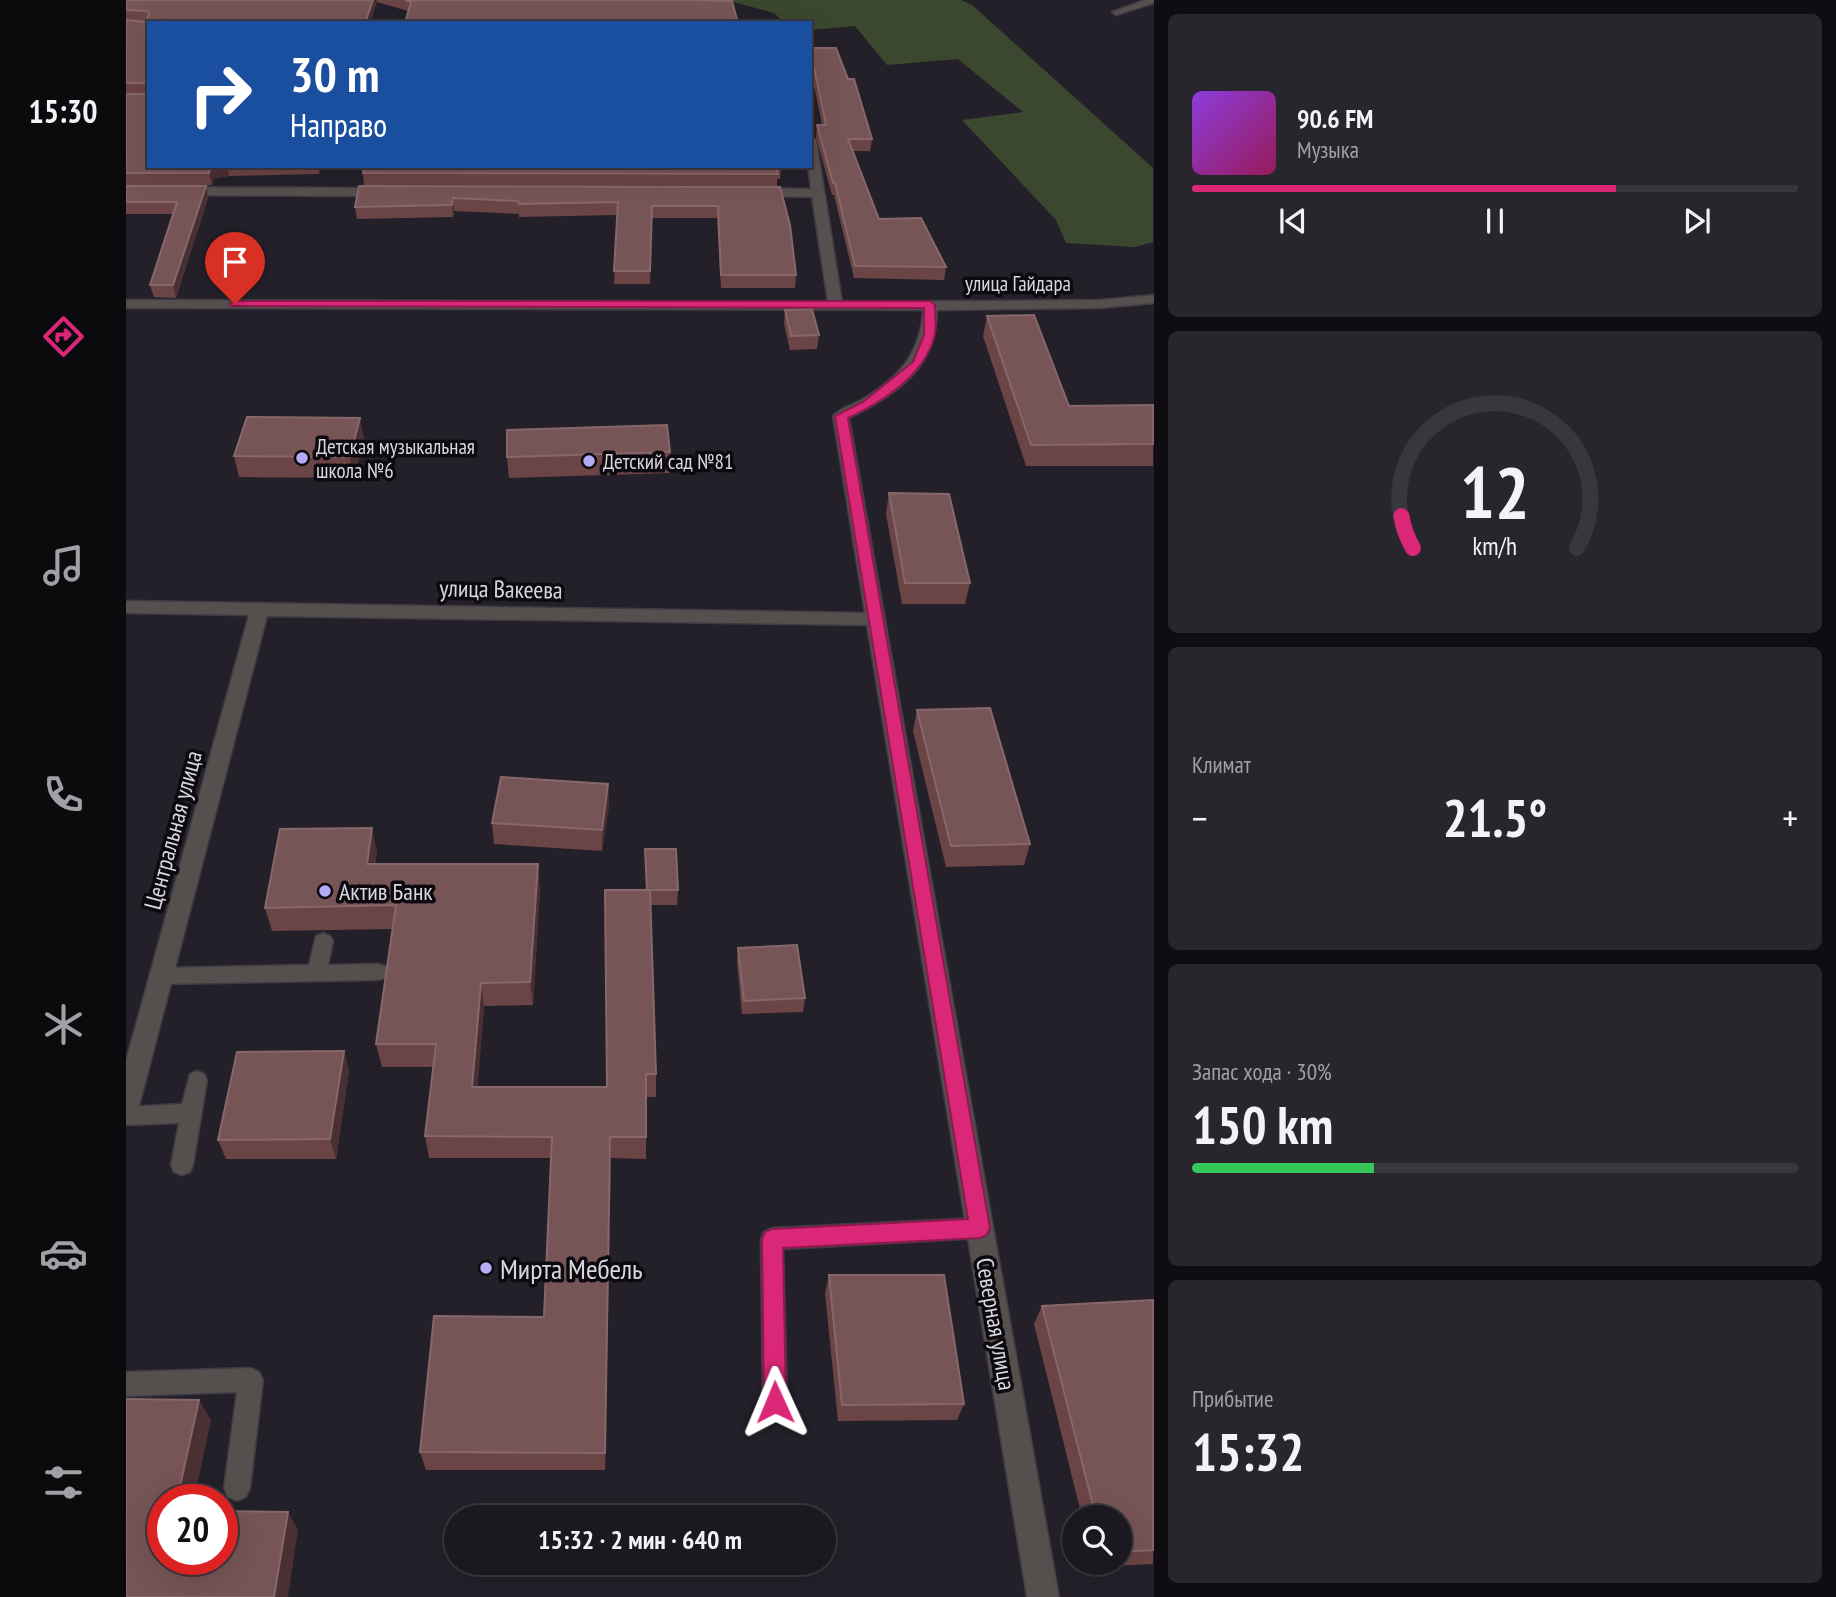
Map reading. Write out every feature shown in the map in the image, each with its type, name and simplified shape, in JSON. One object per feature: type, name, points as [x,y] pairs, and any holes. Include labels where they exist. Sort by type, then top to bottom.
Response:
[{"type":"street","points":[[812,153],[836,306]]},
{"type":"street","points":[[126,191],[403,192]]},
{"type":"street","points":[[735,192],[818,192]]},
{"type":"street","name":"улица Гайдара","points":[[126,304],[836,306],[1100,304],[1153,299]]},
{"type":"street","name":"Северная улица","points":[[930,305],[930,335],[918,363],[867,404],[841,416],[1043,1597]]},
{"type":"street","name":"улица Вакеева","points":[[126,607],[800,620],[876,619]]},
{"type":"street","name":"Центральная улица","points":[[126,1106],[260,609]]},
{"type":"lane","points":[[1116,12],[1153,0]]},
{"type":"lane","points":[[317,973],[323,941]]},
{"type":"lane","points":[[161,976],[378,972]]},
{"type":"lane","points":[[181,1165],[197,1080]]},
{"type":"lane","points":[[126,1116],[191,1113]]},
{"type":"lane","points":[[775,1402],[772,1239],[980,1228]]},
{"type":"lane","points":[[126,1384],[251,1380],[238,1484]]},
{"type":"green space","points":[[726,0],[961,0],[972,5],[1153,168],[1153,242],[1135,247],[1066,243],[1056,220],[962,120],[1023,112],[958,59],[887,65],[855,26],[812,30],[812,21],[783,21],[774,13]]},
{"type":"building","points":[[126,0],[373,0],[366,21],[147,21],[147,84],[126,83],[126,20],[146,22],[149,13],[126,10]]},
{"type":"building","points":[[405,0],[732,1],[737,21],[406,21],[411,2]]},
{"type":"building","points":[[812,48],[836,48],[848,79],[854,79],[872,139],[848,139],[879,219],[921,218],[946,267],[855,266],[835,183],[817,125],[826,125]]},
{"type":"building","points":[[126,94],[147,94],[147,168],[210,168],[209,173],[126,173]]},
{"type":"building","points":[[364,168],[776,168],[778,174],[363,173]]},
{"type":"building","points":[[126,186],[206,186],[173,285],[150,285],[177,202],[126,202]]},
{"type":"building","points":[[359,186],[780,187],[790,225],[796,275],[721,275],[718,206],[652,206],[650,271],[614,271],[618,202],[519,204],[518,201],[453,198],[452,205],[355,207]]},
{"type":"building","points":[[812,309],[819,335],[791,336],[785,310]]},
{"type":"building","points":[[1034,315],[1069,406],[1153,405],[1153,444],[1031,445],[987,316]]},
{"type":"building","points":[[247,417],[360,418],[350,457],[234,456]]},
{"type":"building","points":[[667,425],[670,452],[507,457],[507,430]]},
{"type":"building","points":[[889,493],[949,494],[970,583],[905,583]]},
{"type":"building","points":[[990,708],[1030,844],[951,846],[917,710]]},
{"type":"building","points":[[501,777],[608,784],[602,830],[492,823]]},
{"type":"building","points":[[372,828],[367,864],[538,864],[530,982],[481,983],[472,1087],[607,1087],[605,890],[650,890],[656,1074],[646,1074],[646,1137],[610,1137],[605,1453],[420,1452],[434,1316],[544,1317],[552,1137],[425,1136],[436,1044],[376,1044],[396,905],[265,908],[280,829]]},
{"type":"building","points":[[645,849],[676,849],[678,890],[647,890]]},
{"type":"building","points":[[797,945],[805,998],[744,1001],[738,948]]},
{"type":"building","points":[[344,1051],[330,1139],[218,1140],[237,1052]]},
{"type":"building","points":[[829,1275],[944,1275],[964,1404],[842,1405]]},
{"type":"building","points":[[1153,1300],[1153,1550],[1132,1551],[1132,1505],[1093,1505],[1042,1306]]},
{"type":"building","points":[[126,1399],[199,1400],[181,1484],[147,1484],[147,1575],[238,1575],[238,1511],[288,1512],[274,1597],[126,1597]]},
{"type":"place","name":"Детская музыкальная школа №6","points":[[302,458]]},
{"type":"place","name":"Детский сад №81","points":[[589,461]]},
{"type":"place","name":"Актив Банк","points":[[325,891]]},
{"type":"place","name":"Мирта Мебель","points":[[486,1268]]},
{"type":"route","points":[[235,304],[930,305],[930,335],[918,363],[886,391],[867,404],[841,416],[980,1228],[816,1234],[772,1239],[775,1402]]}]
